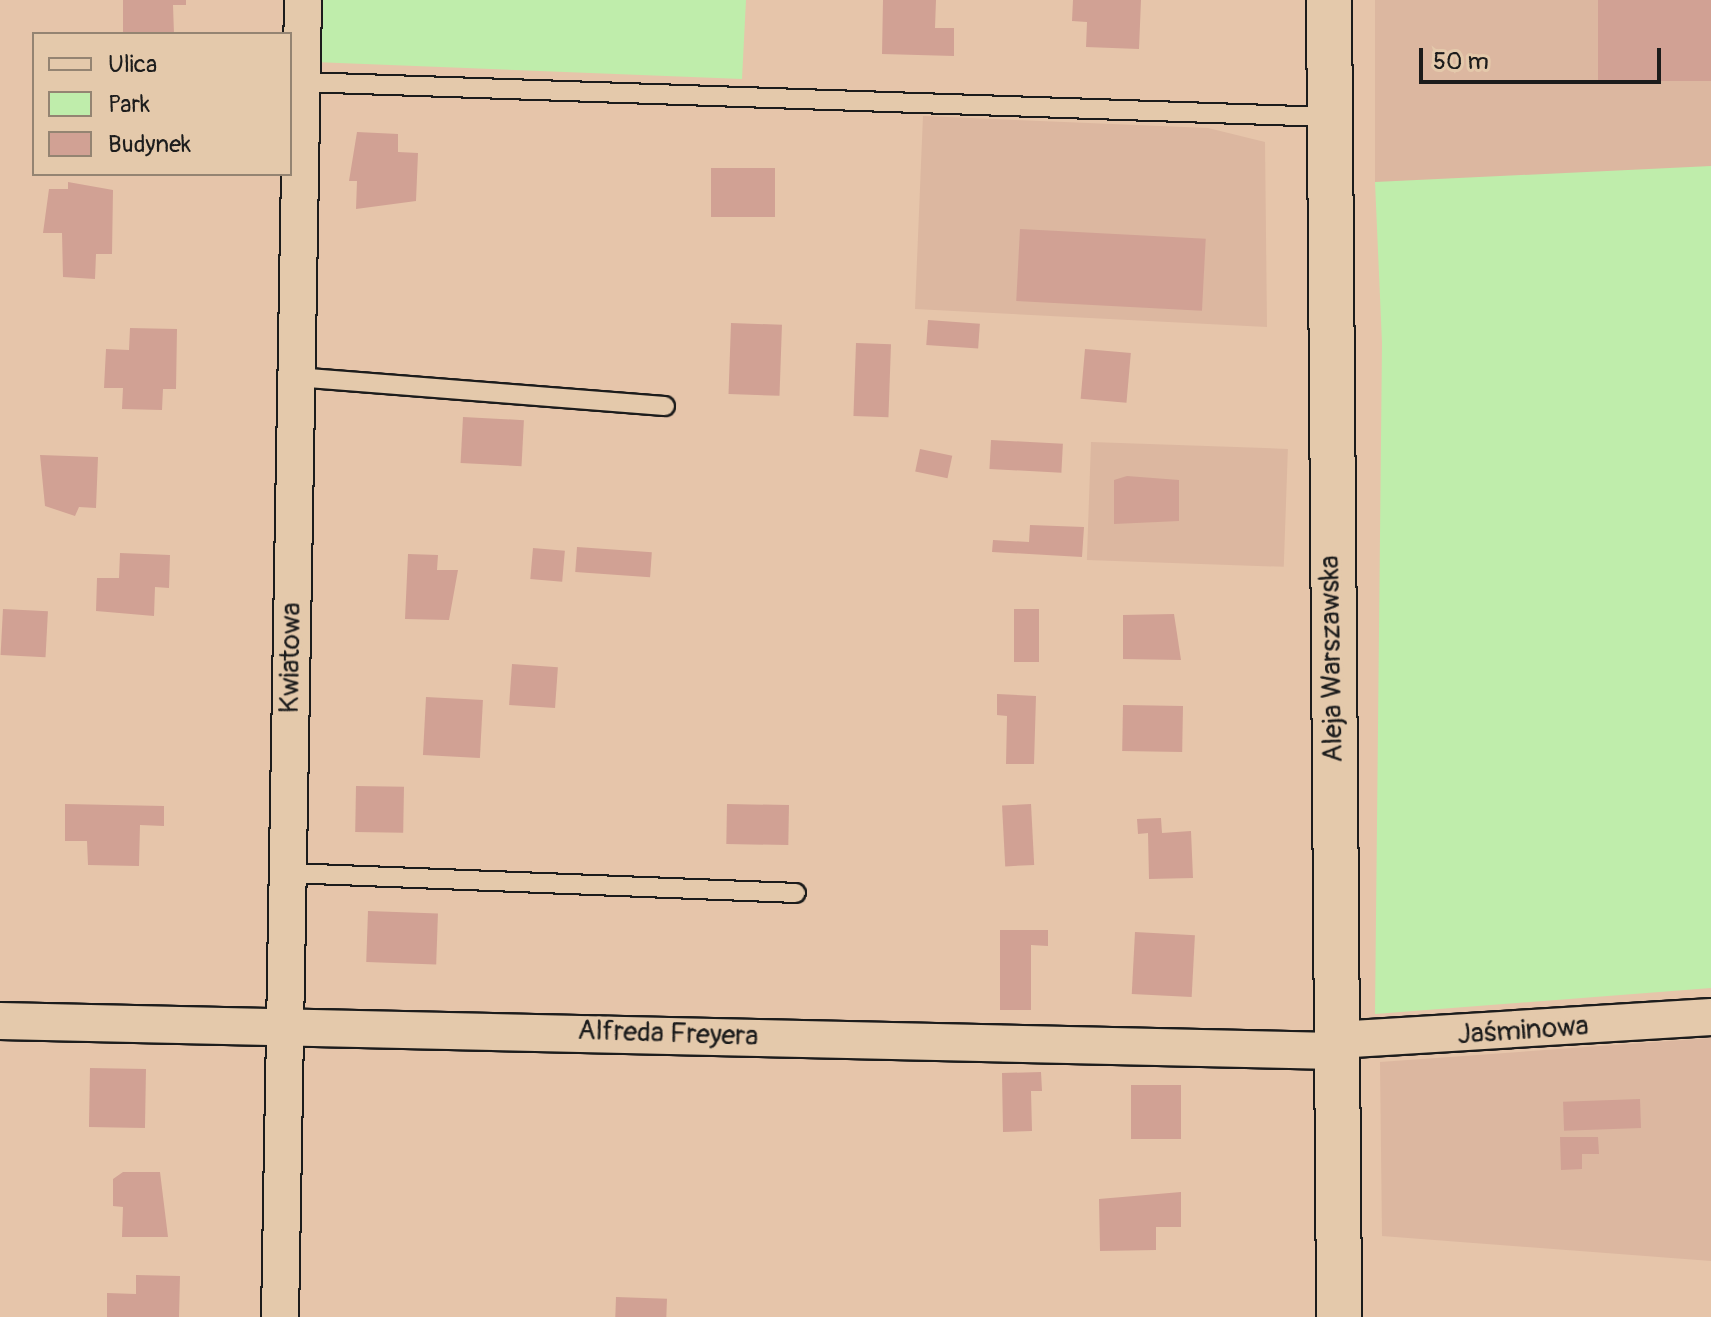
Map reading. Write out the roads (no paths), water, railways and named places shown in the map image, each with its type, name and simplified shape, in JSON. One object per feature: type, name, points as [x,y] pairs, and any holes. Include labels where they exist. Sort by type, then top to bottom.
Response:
[{"type":"street","name":"Kwiatowa","points":[[280,1317],[303,0]]},
{"type":"street","name":"Aleja Warszawska","points":[[1329,0],[1339,1317]]},
{"type":"street","name":"Jaśminowa","points":[[1335,1046],[1711,1017]]},
{"type":"street","name":"Alfreda Freyera","points":[[0,1021],[286,1023],[1335,1046]]},
{"type":"lane","points":[[301,82],[1329,117]]},
{"type":"lane","points":[[295,377],[665,406]]},
{"type":"lane","points":[[288,873],[796,893]]}]
